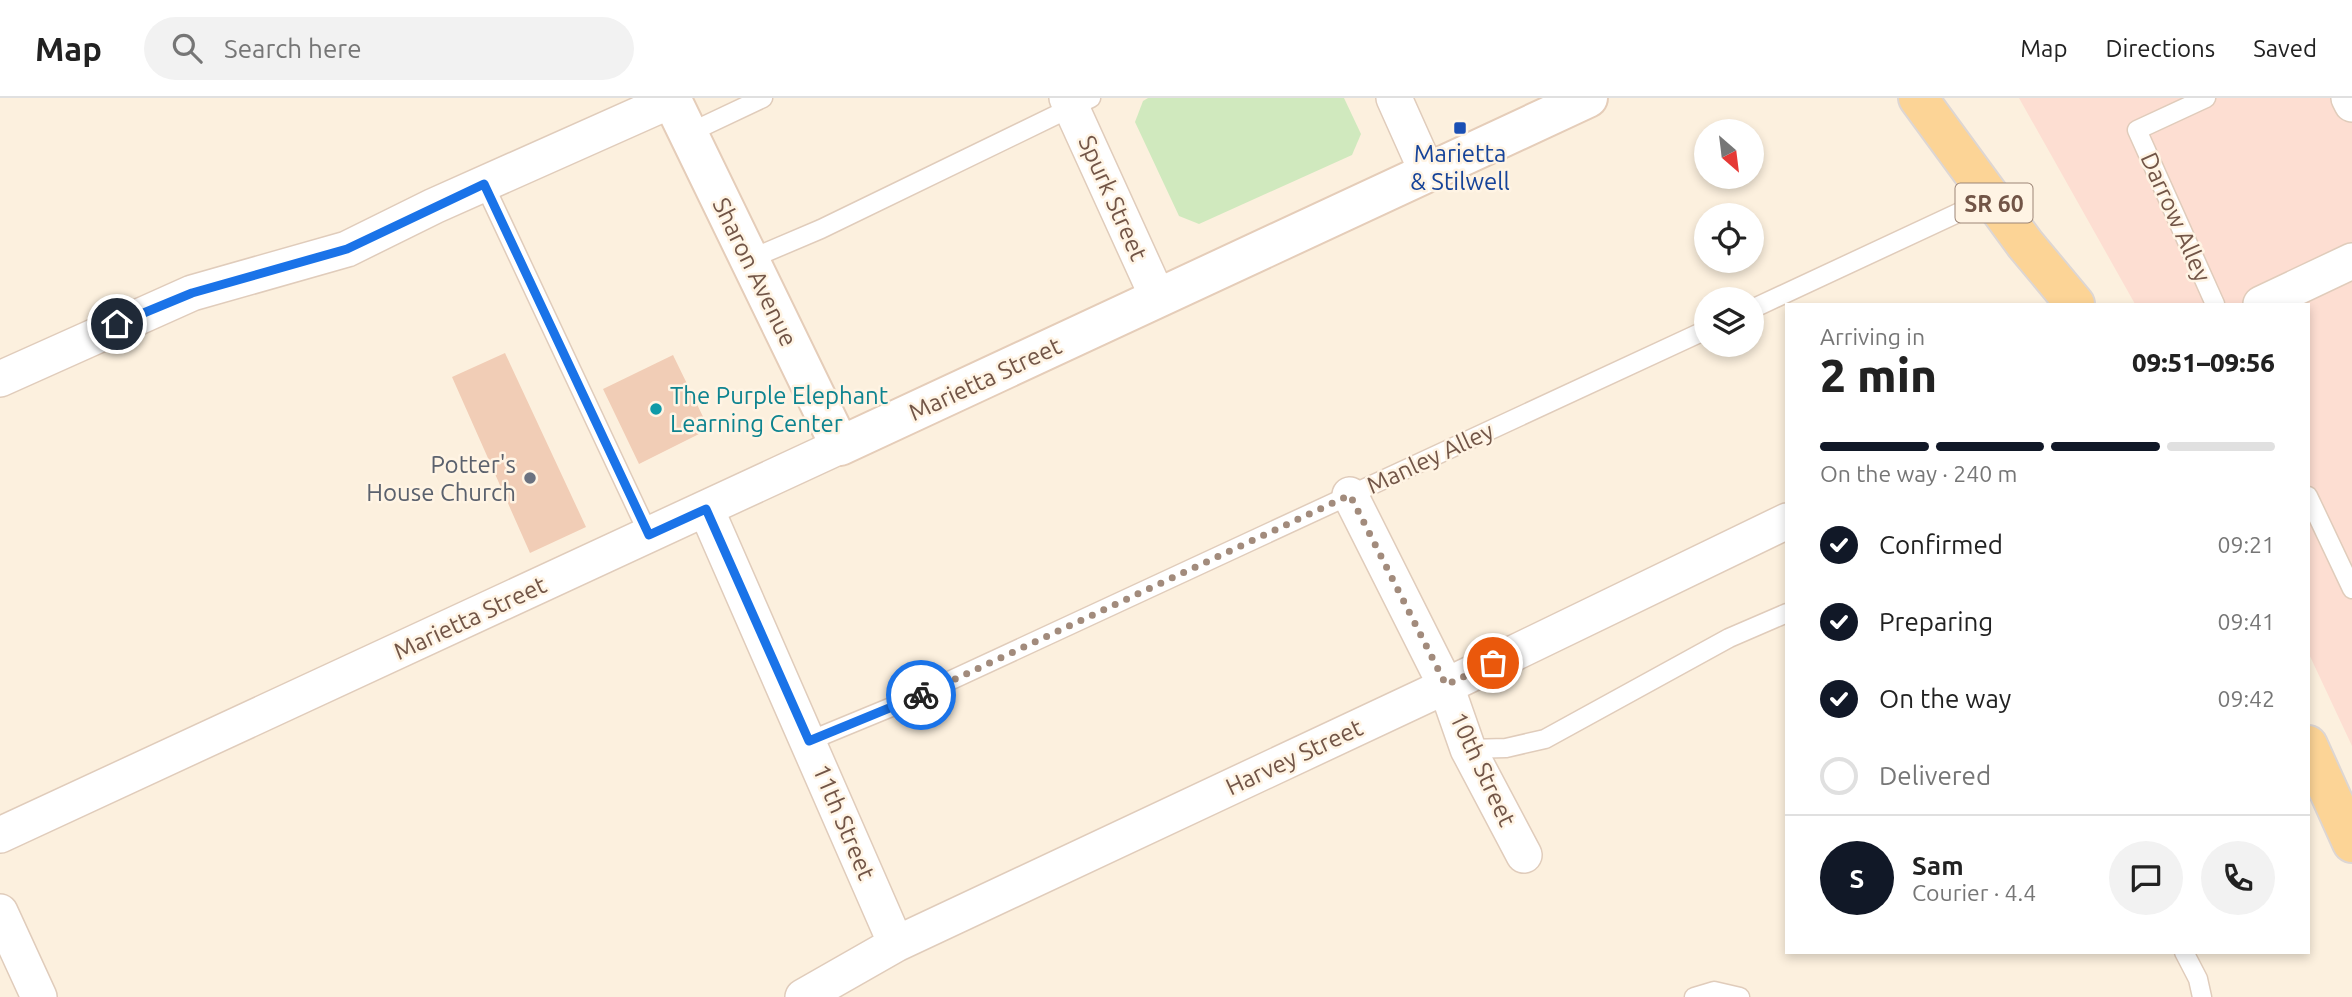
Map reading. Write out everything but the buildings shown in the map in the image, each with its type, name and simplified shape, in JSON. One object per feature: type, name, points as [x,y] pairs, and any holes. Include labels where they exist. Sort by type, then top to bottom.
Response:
[{"type":"main road","name":"Marietta Street","points":[[840,446],[1588,98]]},
{"type":"main road","name":"SR 60","points":[[1918,98],[1990,198],[2074,303]]},
{"type":"main road","name":"Sharon Avenue","points":[[671,99],[840,446]]},
{"type":"main road","points":[[2310,749],[2352,843]]},
{"type":"street","points":[[1394,98],[1428,174]]},
{"type":"street","points":[[2349,98],[2352,104]]},
{"type":"street","points":[[0,379],[192,293],[347,249],[671,99]]},
{"type":"street","name":"Spurk Street","points":[[1076,101],[1158,298]]},
{"type":"street","points":[[2264,303],[2352,261]]},
{"type":"street","name":"Marietta Street","points":[[0,835],[840,446]]},
{"type":"street","name":"10th Street","points":[[1350,495],[1446,685],[1468,749],[1524,855]]},
{"type":"street","name":"11th Street","points":[[706,509],[896,944]]},
{"type":"street","name":"Harvey Street","points":[[803,997],[896,944],[1785,522]]},
{"type":"street","points":[[0,912],[39,997]]},
{"type":"lane","points":[[688,133],[764,98]]},
{"type":"lane","name":"Darrow Alley","points":[[2206,98],[2137,130],[2215,303]]},
{"type":"lane","points":[[748,260],[821,229],[1076,101]]},
{"type":"lane","points":[[484,184],[649,535]]},
{"type":"lane","points":[[1764,303],[1990,198]]},
{"type":"lane","name":"Manley Alley","points":[[809,741],[906,701],[1694,336]]},
{"type":"lane","points":[[2310,500],[2352,589]]},
{"type":"lane","points":[[1468,749],[1506,748],[1545,738],[1717,645],[1785,614]]},
{"type":"lane","points":[[2185,954],[2198,979],[2202,997]]},
{"type":"lane","points":[[1694,997],[1714,991],[1740,997]]},
{"type":"shaded area","points":[[2019,98],[2352,98],[2352,746],[2310,656],[2310,303],[2134,303]]},
{"type":"green space","points":[[1148,98],[1344,98],[1361,134],[1352,155],[1199,224],[1179,216],[1135,122],[1143,101]]},
{"type":"way so far","points":[[921,695],[1350,495],[1446,685],[1493,663]]},
{"type":"place","name":"Marietta & Stilwell","points":[[1460,128]]},
{"type":"place","name":"The Purple Elephant Learning Center","points":[[656,409]]},
{"type":"place","name":"Potter's House Church","points":[[530,478]]},
{"type":"route","points":[[117,324],[192,293],[251,274],[347,249],[484,184],[649,535],[706,509],[809,741],[921,695]]}]
